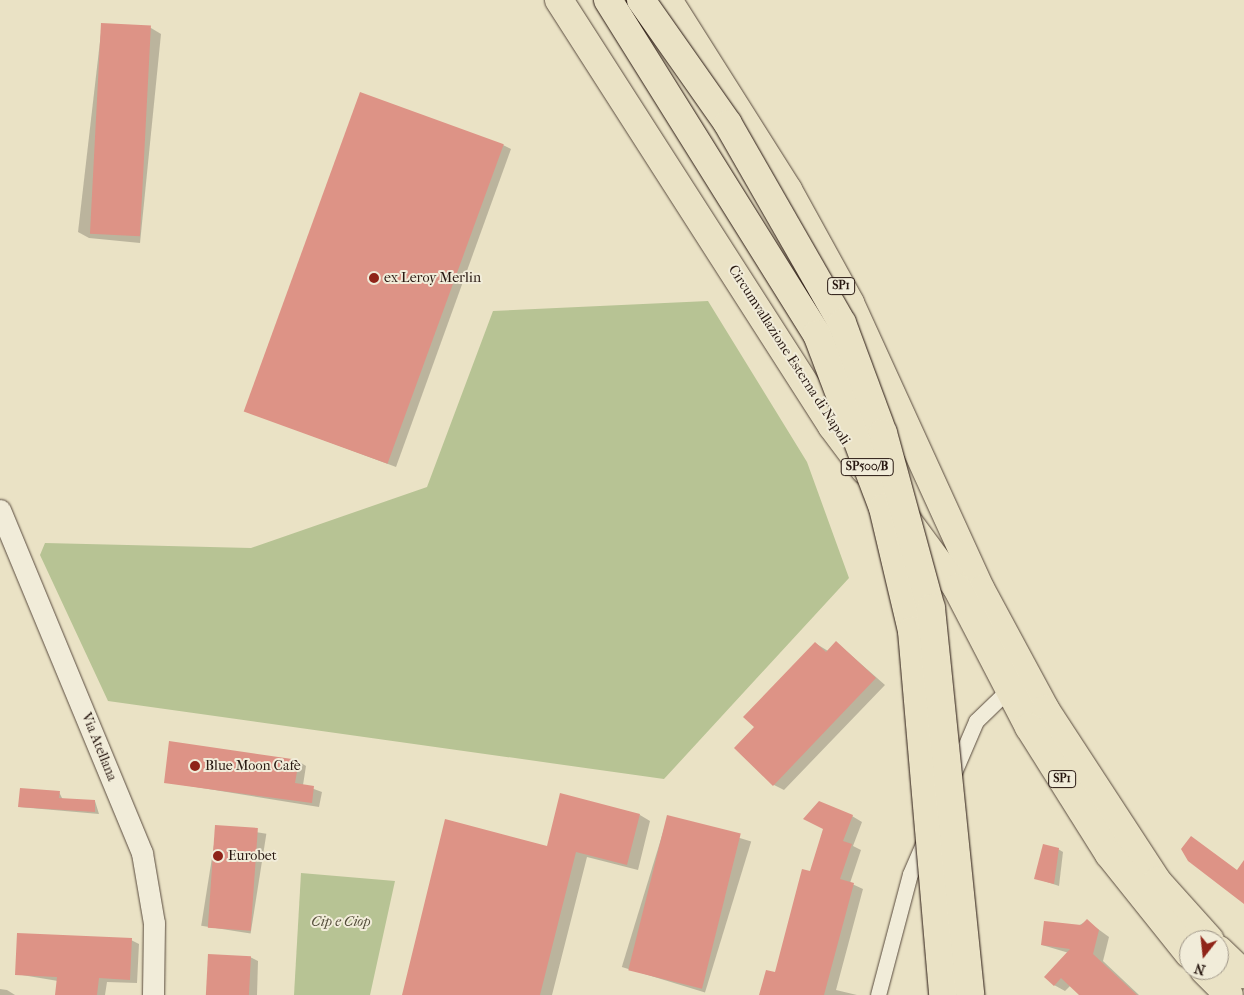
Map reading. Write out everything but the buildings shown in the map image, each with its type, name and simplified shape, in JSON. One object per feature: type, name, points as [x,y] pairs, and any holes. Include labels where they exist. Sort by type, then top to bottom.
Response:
[{"type":"highway","name":"Circumvallazione Esterna di Napoli","points":[[559,0],[832,426],[936,556],[1010,688],[1109,854],[1179,942]]},
{"type":"highway","name":"SP500/B","points":[[608,0],[817,334],[883,508],[912,631],[943,995]]},
{"type":"highway","name":"SP500/B","points":[[641,0],[728,124],[837,314],[883,433],[931,608],[970,995]]},
{"type":"highway","name":"SP1","points":[[668,0],[788,190],[850,303],[981,590],[1045,708],[1157,881],[1201,930]]},
{"type":"highway","points":[[1229,960],[1244,974]]},
{"type":"highway","points":[[1214,980],[1229,995]]},
{"type":"main road","name":"Via Atellana","points":[[0,510],[142,853],[154,923],[153,995]]},
{"type":"street","points":[[878,995],[910,874],[976,721],[1010,688]]},
{"type":"green space","points":[[708,301],[807,462],[849,578],[664,779],[108,701],[40,555],[45,543],[251,548],[427,487],[493,311]]},
{"type":"green space","name":"Cip e Ciop","points":[[301,873],[395,881],[370,995],[294,995]]},
{"type":"place","name":"ex Leroy Merlin","points":[[374,278]]},
{"type":"place","name":"Blue Moon Cafè","points":[[195,766]]},
{"type":"place","name":"Eurobet","points":[[218,856]]}]
